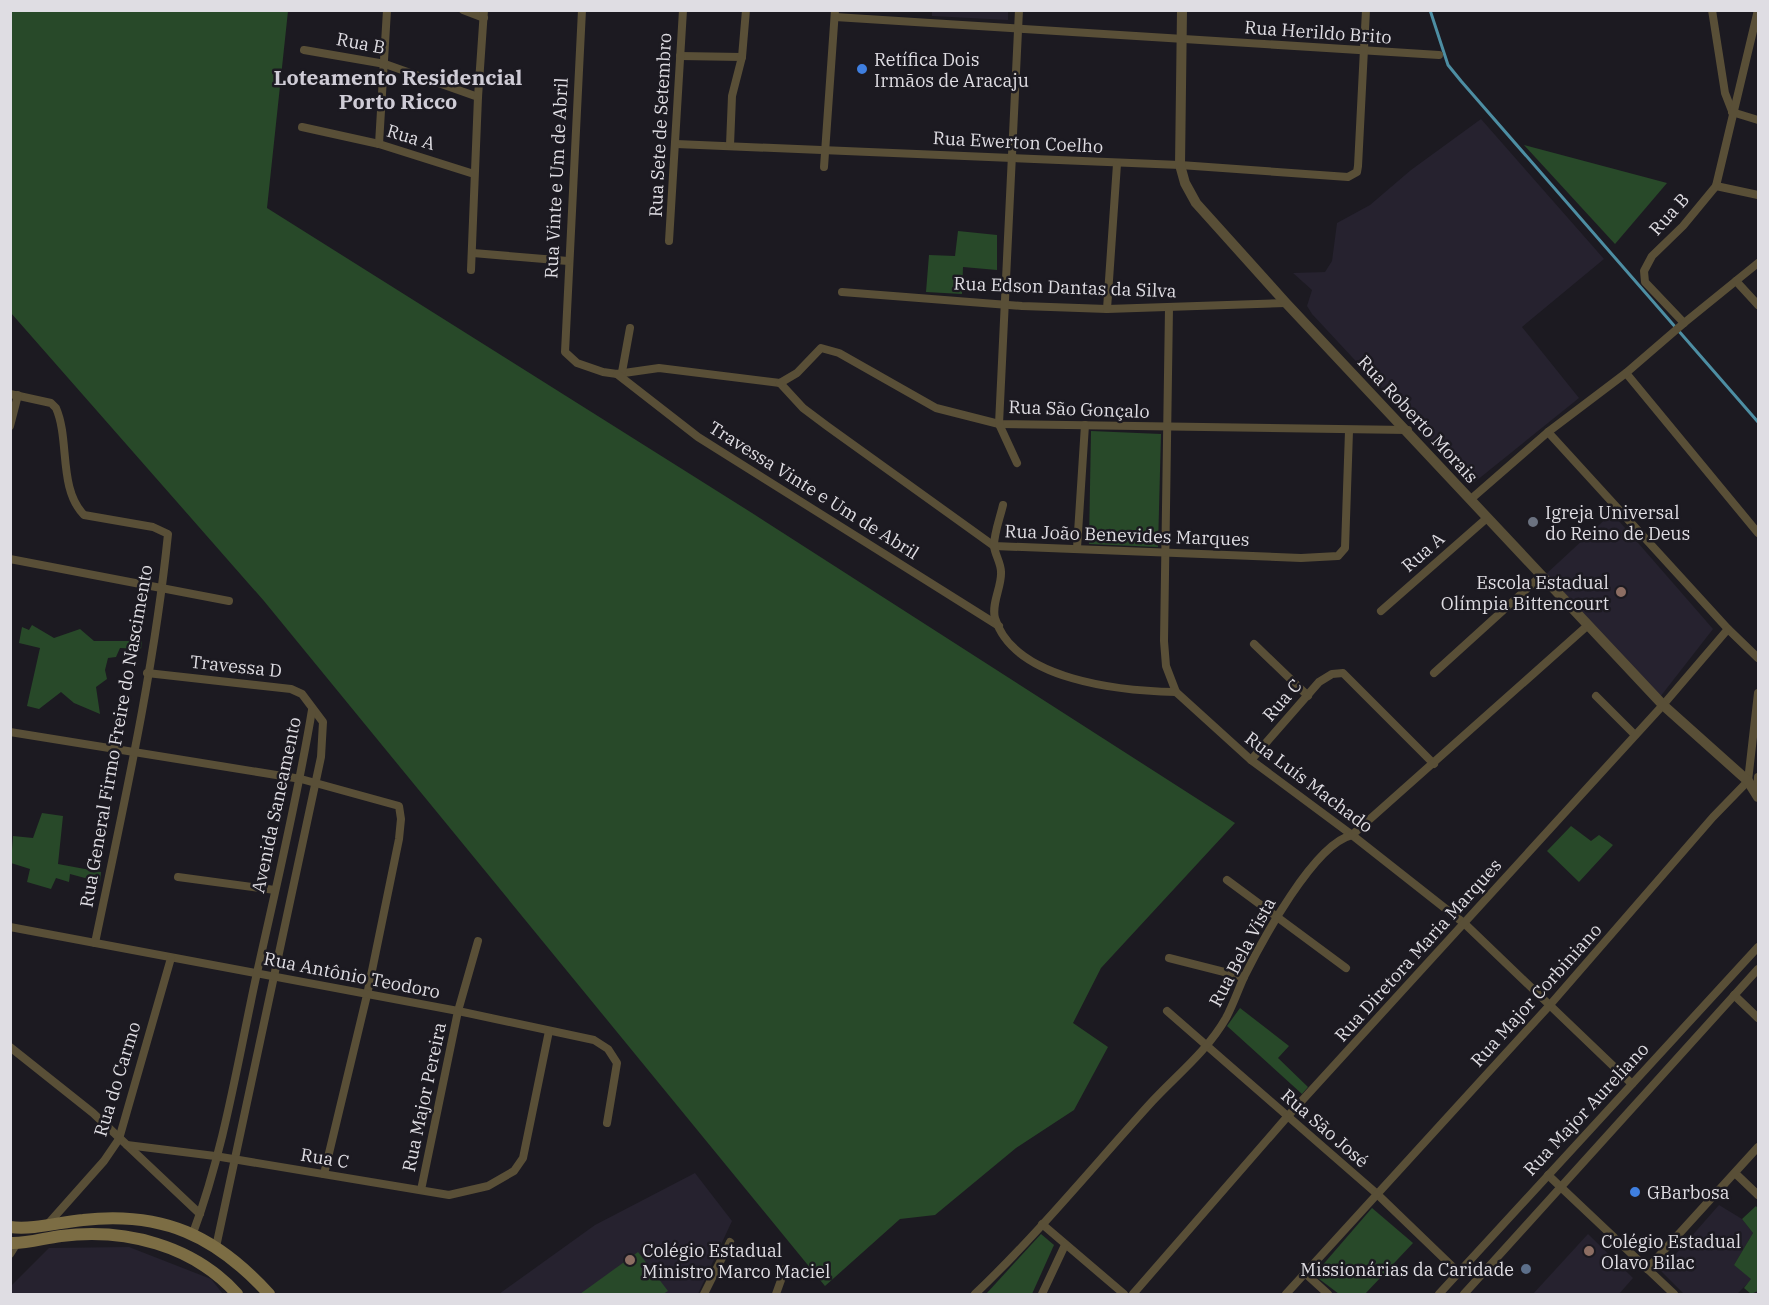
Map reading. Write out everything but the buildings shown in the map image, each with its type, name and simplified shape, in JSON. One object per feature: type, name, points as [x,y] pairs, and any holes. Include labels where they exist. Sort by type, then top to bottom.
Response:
[{"type":"main road","points":[[10,1227],[105,1218],[153,1220],[193,1233],[216,1247],[248,1272],[269,1294]]},
{"type":"main road","points":[[13,1247],[79,1235],[141,1240],[183,1253],[198,1261],[226,1282],[237,1294]]},
{"type":"street","points":[[379,144],[387,10]]},
{"type":"street","points":[[463,10],[484,14],[474,174],[471,270]]},
{"type":"street","name":"Rua Vinte e Um de Abril","points":[[582,10],[564,348],[567,355],[577,363],[619,373]]},
{"type":"street","name":"Rua Sete de Setembro","points":[[669,241],[683,10]]},
{"type":"street","points":[[730,145],[733,82],[742,57],[746,10]]},
{"type":"street","points":[[1017,463],[999,424],[1019,10]]},
{"type":"street","name":"Rua Roberto Morais","points":[[1182,10],[1180,165],[1185,183],[1196,202],[1286,303],[1407,430],[1587,626],[1663,705],[1748,782],[1758,795]]},
{"type":"street","points":[[1364,52],[1366,10]]},
{"type":"street","points":[[1712,10],[1725,93],[1732,112],[1758,120]]},
{"type":"street","name":"Rua B","points":[[1684,323],[1645,282],[1644,272],[1652,255],[1683,226],[1716,186],[1758,10]]},
{"type":"street","points":[[824,167],[835,14]]},
{"type":"street","name":"Rua Herildo Brito","points":[[835,14],[1364,52],[1439,55]]},
{"type":"street","name":"Rua B","points":[[304,50],[385,64],[478,97]]},
{"type":"street","name":"Rua Ewerton Coelho","points":[[676,144],[1180,165],[1348,177],[1357,172],[1364,52]]},
{"type":"street","points":[[680,56],[742,57]]},
{"type":"street","name":"Rua A","points":[[302,127],[379,144],[474,174]]},
{"type":"street","points":[[1107,309],[1117,164]]},
{"type":"street","points":[[1716,186],[1758,195]]},
{"type":"street","points":[[473,253],[568,261]]},
{"type":"street","points":[[1471,499],[1548,432],[1626,373],[1758,263]]},
{"type":"street","points":[[1736,281],[1758,305]]},
{"type":"street","name":"Rua Edson Dantas da Silva","points":[[842,292],[1107,309],[1286,303]]},
{"type":"street","points":[[1003,505],[994,546],[1002,571],[994,614],[999,626],[1024,655],[1059,673],[1122,690],[1176,692],[1170,680],[1164,655],[1169,308]]},
{"type":"street","points":[[630,328],[619,373],[659,368],[780,383]]},
{"type":"street","name":"Rua São Gonçalo","points":[[780,383],[797,373],[821,348],[839,353],[936,408],[999,424],[1349,431],[1407,430]]},
{"type":"street","name":"Travessa Vinte e Um de Abril","points":[[619,373],[698,437],[999,626]]},
{"type":"street","points":[[1626,373],[1758,533]]},
{"type":"street","name":"Rua João Benevides Marques","points":[[780,383],[819,420],[994,546],[1077,548],[1165,554],[1329,558],[1339,555],[1344,548],[1349,431]]},
{"type":"street","points":[[10,426],[14,395]]},
{"type":"street","name":"Rua General Firmo Freire do Nascimento","points":[[14,395],[51,403],[56,408],[69,483],[76,504],[84,515],[159,529],[168,534],[162,589],[134,752],[95,943]]},
{"type":"street","points":[[1077,548],[1085,425]]},
{"type":"street","points":[[1548,432],[1728,629],[1758,658]]},
{"type":"street","name":"Rua A","points":[[1381,611],[1487,518]]},
{"type":"street","points":[[10,559],[228,601]]},
{"type":"street","points":[[1434,673],[1540,576]]},
{"type":"street","name":"Rua Bela Vista","points":[[975,1294],[1042,1224],[1150,1104],[1208,1046],[1226,1017],[1244,977],[1277,917],[1325,852],[1337,840],[1352,835],[1587,626]]},
{"type":"street","name":"Rua Diretora Maria Marques","points":[[1133,1294],[1287,1117],[1663,705],[1728,629]]},
{"type":"street","points":[[1254,644],[1308,696]]},
{"type":"street","name":"Rua C","points":[[1251,760],[1324,678],[1343,672],[1434,764]]},
{"type":"street","name":"Travessa D","points":[[147,673],[288,688],[302,694],[312,710]]},
{"type":"street","name":"Rua Luís Machado","points":[[1176,692],[1251,760],[1352,835],[1465,924],[1632,1084]]},
{"type":"street","points":[[1748,782],[1758,693]]},
{"type":"street","points":[[1596,696],[1635,735]]},
{"type":"street","name":"Avenida Saneamento","points":[[193,1233],[209,1190],[236,1073],[301,779],[312,710]]},
{"type":"street","name":"Avenida Saneamento","points":[[216,1247],[316,783],[324,727],[312,710]]},
{"type":"street","points":[[10,732],[301,779],[399,806],[401,819],[399,839],[367,995],[324,1174]]},
{"type":"street","points":[[1758,777],[1758,795]]},
{"type":"street","name":"Rua Major Corbiniano","points":[[1286,1294],[1549,1006],[1713,817],[1748,782]]},
{"type":"street","points":[[178,877],[275,890]]},
{"type":"street","points":[[1227,880],[1346,968]]},
{"type":"street","name":"Rua Antônio Teodoro","points":[[10,927],[458,1011],[594,1040],[608,1049],[617,1063],[607,1123]]},
{"type":"street","name":"Rua Major Pereira","points":[[421,1190],[458,1011],[478,941]]},
{"type":"street","name":"Rua Major Aureliano","points":[[1439,1294],[1758,947]]},
{"type":"street","name":"Rua do Carmo","points":[[48,1224],[104,1161],[119,1139],[171,958]]},
{"type":"street","points":[[1169,958],[1244,977]]},
{"type":"street","name":"Rua Major Aureliano","points":[[1464,1294],[1758,969]]},
{"type":"street","points":[[1734,995],[1758,1018]]},
{"type":"street","name":"Rua São José","points":[[1167,1011],[1376,1193],[1459,1273]]},
{"type":"street","name":"Rua C","points":[[127,1145],[215,1156],[449,1195],[488,1186],[514,1172],[524,1154],[549,1031]]},
{"type":"street","points":[[10,1047],[66,1090],[200,1214]]},
{"type":"street","points":[[236,1073],[252,1076]]},
{"type":"street","points":[[1647,1269],[1758,1147]]},
{"type":"street","points":[[1735,1173],[1758,1195]]},
{"type":"street","points":[[1548,1175],[1674,1294]]},
{"type":"street","points":[[1042,1224],[1124,1294]]},
{"type":"street","points":[[704,1294],[730,1242]]},
{"type":"street","points":[[1042,1294],[1065,1245]]},
{"type":"street","points":[[776,1294],[785,1269]]},
{"type":"street","points":[[1306,1274],[1328,1294]]},
{"type":"shaded area","points":[[932,11],[1008,11],[1008,20],[932,16]]},
{"type":"shaded area","points":[[1481,119],[1604,259],[1522,327],[1579,398],[1471,485],[1312,314],[1307,306],[1312,290],[1293,273],[1325,272],[1332,261],[1337,223],[1370,205],[1411,170]]},
{"type":"shaded area","name":"Escola Estadual Olímpia Bittencourt","points":[[1612,513],[1713,629],[1660,697],[1545,575]]},
{"type":"shaded area","name":"Colégio Estadual Ministro Marco Maciel","points":[[695,1173],[732,1221],[698,1294],[499,1294],[595,1225]]},
{"type":"shaded area","points":[[1719,1205],[1742,1219],[1753,1233],[1734,1265],[1752,1279],[1737,1294],[1684,1294],[1661,1271]]},
{"type":"shaded area","name":"Colégio Estadual Olavo Bilac","points":[[1588,1234],[1633,1278],[1619,1294],[1533,1294]]},
{"type":"shaded area","points":[[129,1247],[211,1279],[223,1294],[11,1294],[12,1285],[49,1248]]},
{"type":"green space","points":[[13,11],[288,11],[267,208],[752,513],[1235,823],[1101,968],[1073,1023],[1108,1047],[1074,1110],[1016,1148],[935,1215],[900,1219],[825,1286],[264,601],[11,313],[10,13]]},
{"type":"green space","points":[[1524,145],[1667,183],[1615,244]]},
{"type":"green space","points":[[958,231],[997,235],[997,270],[963,267],[962,294],[926,292],[929,255],[955,256]]},
{"type":"green space","points":[[1091,431],[1161,434],[1158,547],[1089,544]]},
{"type":"green space","points":[[32,625],[54,638],[80,629],[94,641],[142,641],[141,649],[120,648],[116,657],[108,658],[105,670],[107,679],[96,687],[100,714],[74,703],[61,692],[39,709],[27,706],[40,648],[19,643],[22,627],[29,630]]},
{"type":"green space","points":[[42,813],[63,816],[58,864],[101,872],[100,882],[70,874],[69,882],[56,878],[51,889],[27,882],[30,869],[11,863],[13,836],[33,838]]},
{"type":"green space","points":[[1571,826],[1591,841],[1599,835],[1613,845],[1579,882],[1547,851]]},
{"type":"green space","points":[[1240,1008],[1289,1046],[1278,1058],[1308,1087],[1302,1094],[1227,1026]]},
{"type":"green space","points":[[1756,1206],[1758,1209],[1758,1291],[1751,1294],[1744,1288],[1751,1279],[1734,1265],[1753,1233],[1742,1219]]},
{"type":"green space","points":[[1372,1208],[1413,1243],[1365,1294],[1339,1294],[1314,1275]]},
{"type":"green space","points":[[1041,1234],[1054,1245],[1032,1294],[986,1294]]},
{"type":"green space","points":[[638,1252],[668,1291],[663,1294],[580,1294]]},
{"type":"waterway","points":[[1430,10],[1448,65],[1758,422]]},
{"type":"place","name":"Retífica Dois Irmãos de Aracaju","points":[[862,69]]},
{"type":"place","name":"Igreja Universal do Reino de Deus","points":[[1533,522]]},
{"type":"place","name":"Escola Estadual Olímpia Bittencourt","points":[[1621,592]]},
{"type":"place","name":"GBarbosa","points":[[1635,1192]]},
{"type":"place","name":"Colégio Estadual Olavo Bilac","points":[[1589,1251]]},
{"type":"place","name":"Colégio Estadual Ministro Marco Maciel","points":[[630,1260]]},
{"type":"place","name":"Missionárias da Caridade","points":[[1526,1269]]},
{"type":"district","name":"Loteamento Residencial Porto Ricco","points":[[398,89]]}]
